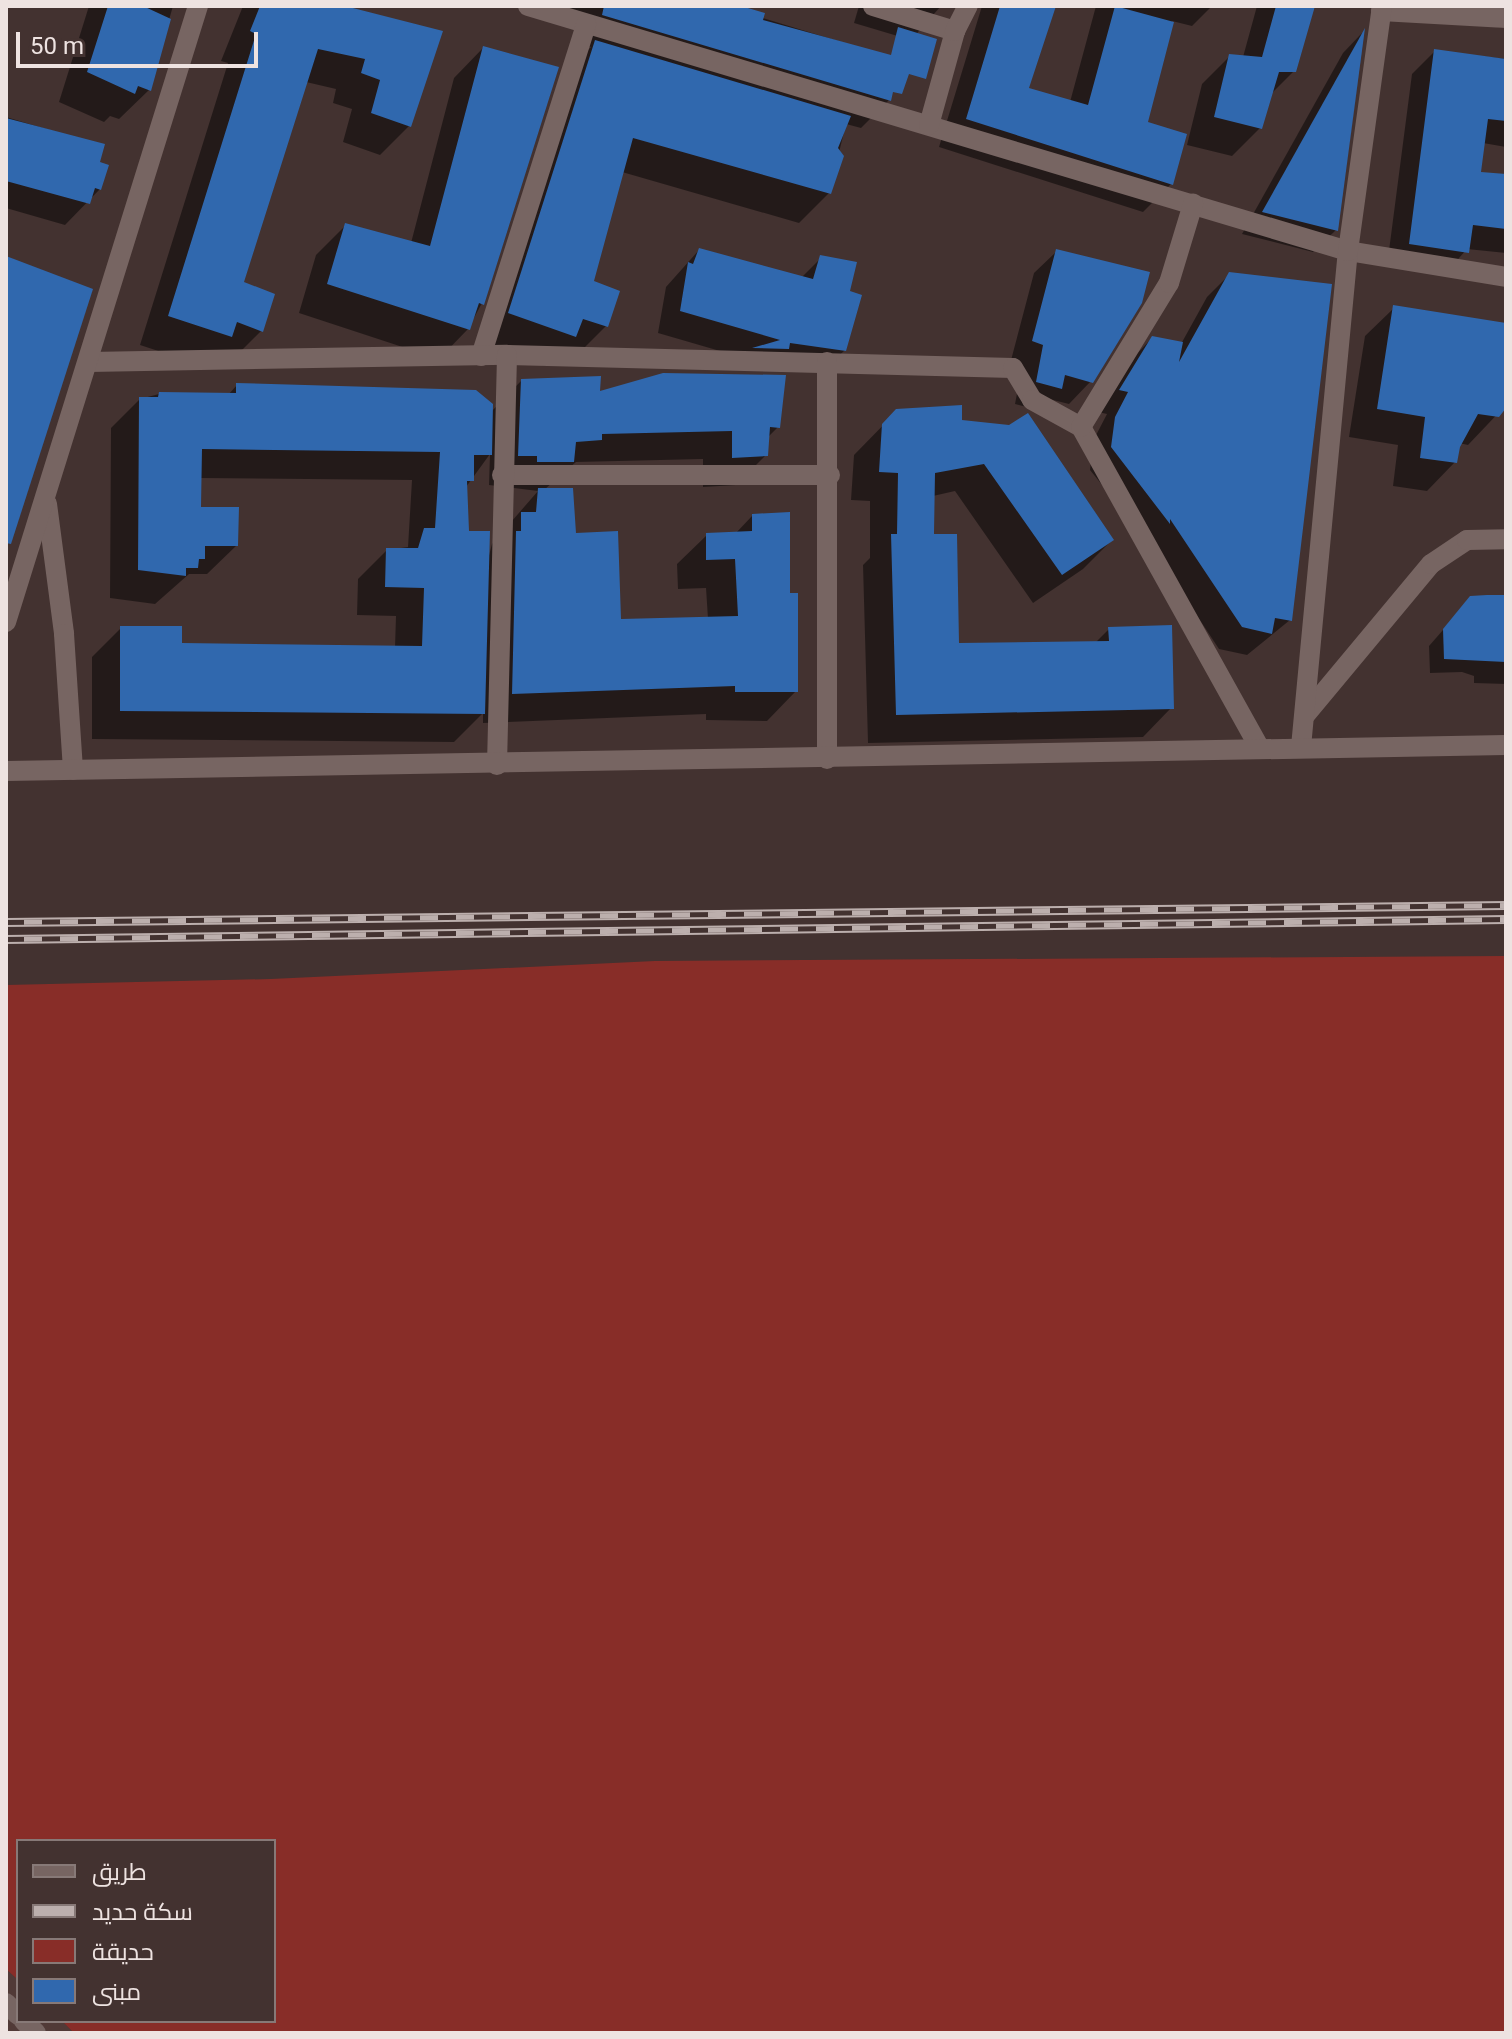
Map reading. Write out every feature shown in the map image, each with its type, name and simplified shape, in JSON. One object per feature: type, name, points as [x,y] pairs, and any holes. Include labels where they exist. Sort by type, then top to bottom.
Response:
[{"type":"street","points":[[6,622],[47,500],[198,6]]},
{"type":"street","points":[[528,6],[1348,251],[1506,277]]},
{"type":"street","points":[[873,6],[955,31]]},
{"type":"street","points":[[929,125],[955,31],[968,6]]},
{"type":"street","points":[[1301,747],[1348,251],[1382,8],[1506,18]]},
{"type":"street","points":[[481,356],[586,24]]},
{"type":"street","points":[[1081,427],[1169,283],[1193,204]]},
{"type":"street","points":[[89,362],[507,355],[1013,368],[1032,400],[1081,427],[1260,748]]},
{"type":"street","points":[[497,765],[507,355]]},
{"type":"street","points":[[827,362],[830,475],[827,759]]},
{"type":"street","points":[[502,475],[830,475]]},
{"type":"street","points":[[47,500],[64,634],[73,770]]},
{"type":"street","points":[[1306,714],[1431,564],[1467,540],[1506,539]]},
{"type":"street","points":[[6,771],[497,765],[1506,745]]},
{"type":"shaded area","points":[[6,1969],[16,1978],[16,2023],[64,2023],[74,2033],[6,2033]]},
{"type":"green space","points":[[1506,956],[1506,2033],[74,2033],[64,2023],[276,2023],[276,1839],[16,1839],[16,1978],[6,1969],[6,985],[271,979],[655,961]]},
{"type":"building","points":[[108,6],[143,6],[171,19],[151,91],[138,86],[135,94],[87,72]]},
{"type":"building","points":[[260,6],[345,6],[443,31],[411,127],[371,113],[380,80],[361,73],[365,59],[318,49],[244,282],[275,294],[263,332],[237,322],[232,337],[168,316],[256,34],[250,31]]},
{"type":"building","points":[[604,6],[741,6],[765,13],[763,20],[891,55],[898,27],[937,39],[926,79],[909,74],[902,94],[893,92],[891,101],[602,15]]},
{"type":"building","points":[[1000,6],[1056,6],[1029,88],[1088,105],[1115,6],[1174,22],[1148,122],[1187,134],[1173,185],[966,119]]},
{"type":"building","points":[[1276,6],[1315,6],[1296,72],[1279,72],[1262,129],[1214,117],[1229,54],[1262,57]]},
{"type":"building","points":[[1365,28],[1338,231],[1262,212]]},
{"type":"building","points":[[595,40],[851,116],[838,148],[844,156],[831,194],[633,138],[594,281],[620,291],[608,327],[583,319],[576,337],[508,313]]},
{"type":"building","points":[[483,46],[559,67],[484,305],[479,303],[470,330],[327,284],[345,223],[430,246]]},
{"type":"building","points":[[1434,49],[1506,59],[1506,121],[1488,119],[1481,172],[1506,174],[1506,229],[1473,225],[1469,253],[1409,244]]},
{"type":"building","points":[[6,118],[105,144],[100,162],[109,165],[101,190],[95,188],[90,204],[6,181]]},
{"type":"building","points":[[699,248],[813,279],[820,255],[857,262],[850,291],[862,295],[846,351],[790,343],[789,349],[752,348],[780,340],[680,311],[688,262],[693,264]]},
{"type":"building","points":[[1056,249],[1150,272],[1142,303],[1093,383],[1065,375],[1062,389],[1036,382],[1043,345],[1032,341]]},
{"type":"building","points":[[6,256],[93,289],[11,544],[6,543]]},
{"type":"building","points":[[1229,272],[1332,284],[1292,621],[1275,618],[1272,634],[1242,627],[1170,519],[1170,524],[1111,447],[1115,417],[1128,392],[1119,390],[1152,336],[1183,342],[1179,362]]},
{"type":"building","points":[[1393,305],[1506,323],[1506,408],[1499,417],[1478,414],[1460,447],[1457,463],[1420,458],[1425,417],[1377,409]]},
{"type":"building","points":[[663,373],[786,375],[780,428],[770,427],[768,456],[732,458],[732,431],[602,434],[602,440],[576,442],[574,462],[537,462],[537,456],[518,456],[521,379],[601,376],[600,391]]},
{"type":"building","points":[[236,383],[476,390],[493,404],[492,455],[474,455],[474,481],[467,481],[469,531],[490,531],[485,714],[120,711],[120,626],[182,626],[182,643],[422,646],[424,588],[385,587],[386,548],[418,548],[424,528],[435,528],[440,452],[202,449],[201,507],[239,507],[238,546],[205,546],[205,559],[199,559],[198,568],[186,568],[186,576],[138,570],[139,397],[158,397],[159,392],[236,393]]},
{"type":"building","points":[[962,405],[962,420],[1009,425],[1028,413],[1114,540],[1062,575],[984,464],[935,473],[934,534],[957,534],[959,643],[1109,641],[1108,627],[1172,625],[1174,709],[896,715],[891,534],[897,534],[898,473],[879,472],[882,424],[896,409]]},
{"type":"building","points":[[538,488],[573,488],[576,533],[618,531],[621,619],[738,616],[735,559],[706,560],[706,533],[752,531],[752,514],[790,512],[790,593],[798,593],[798,692],[735,692],[735,686],[512,694],[516,531],[521,531],[521,512],[536,512]]},
{"type":"building","points":[[1506,595],[1506,662],[1444,659],[1443,629],[1470,596]]},
{"type":"railway","points":[[6,922],[1506,905]]},
{"type":"railway","points":[[6,939],[1506,919]]}]
